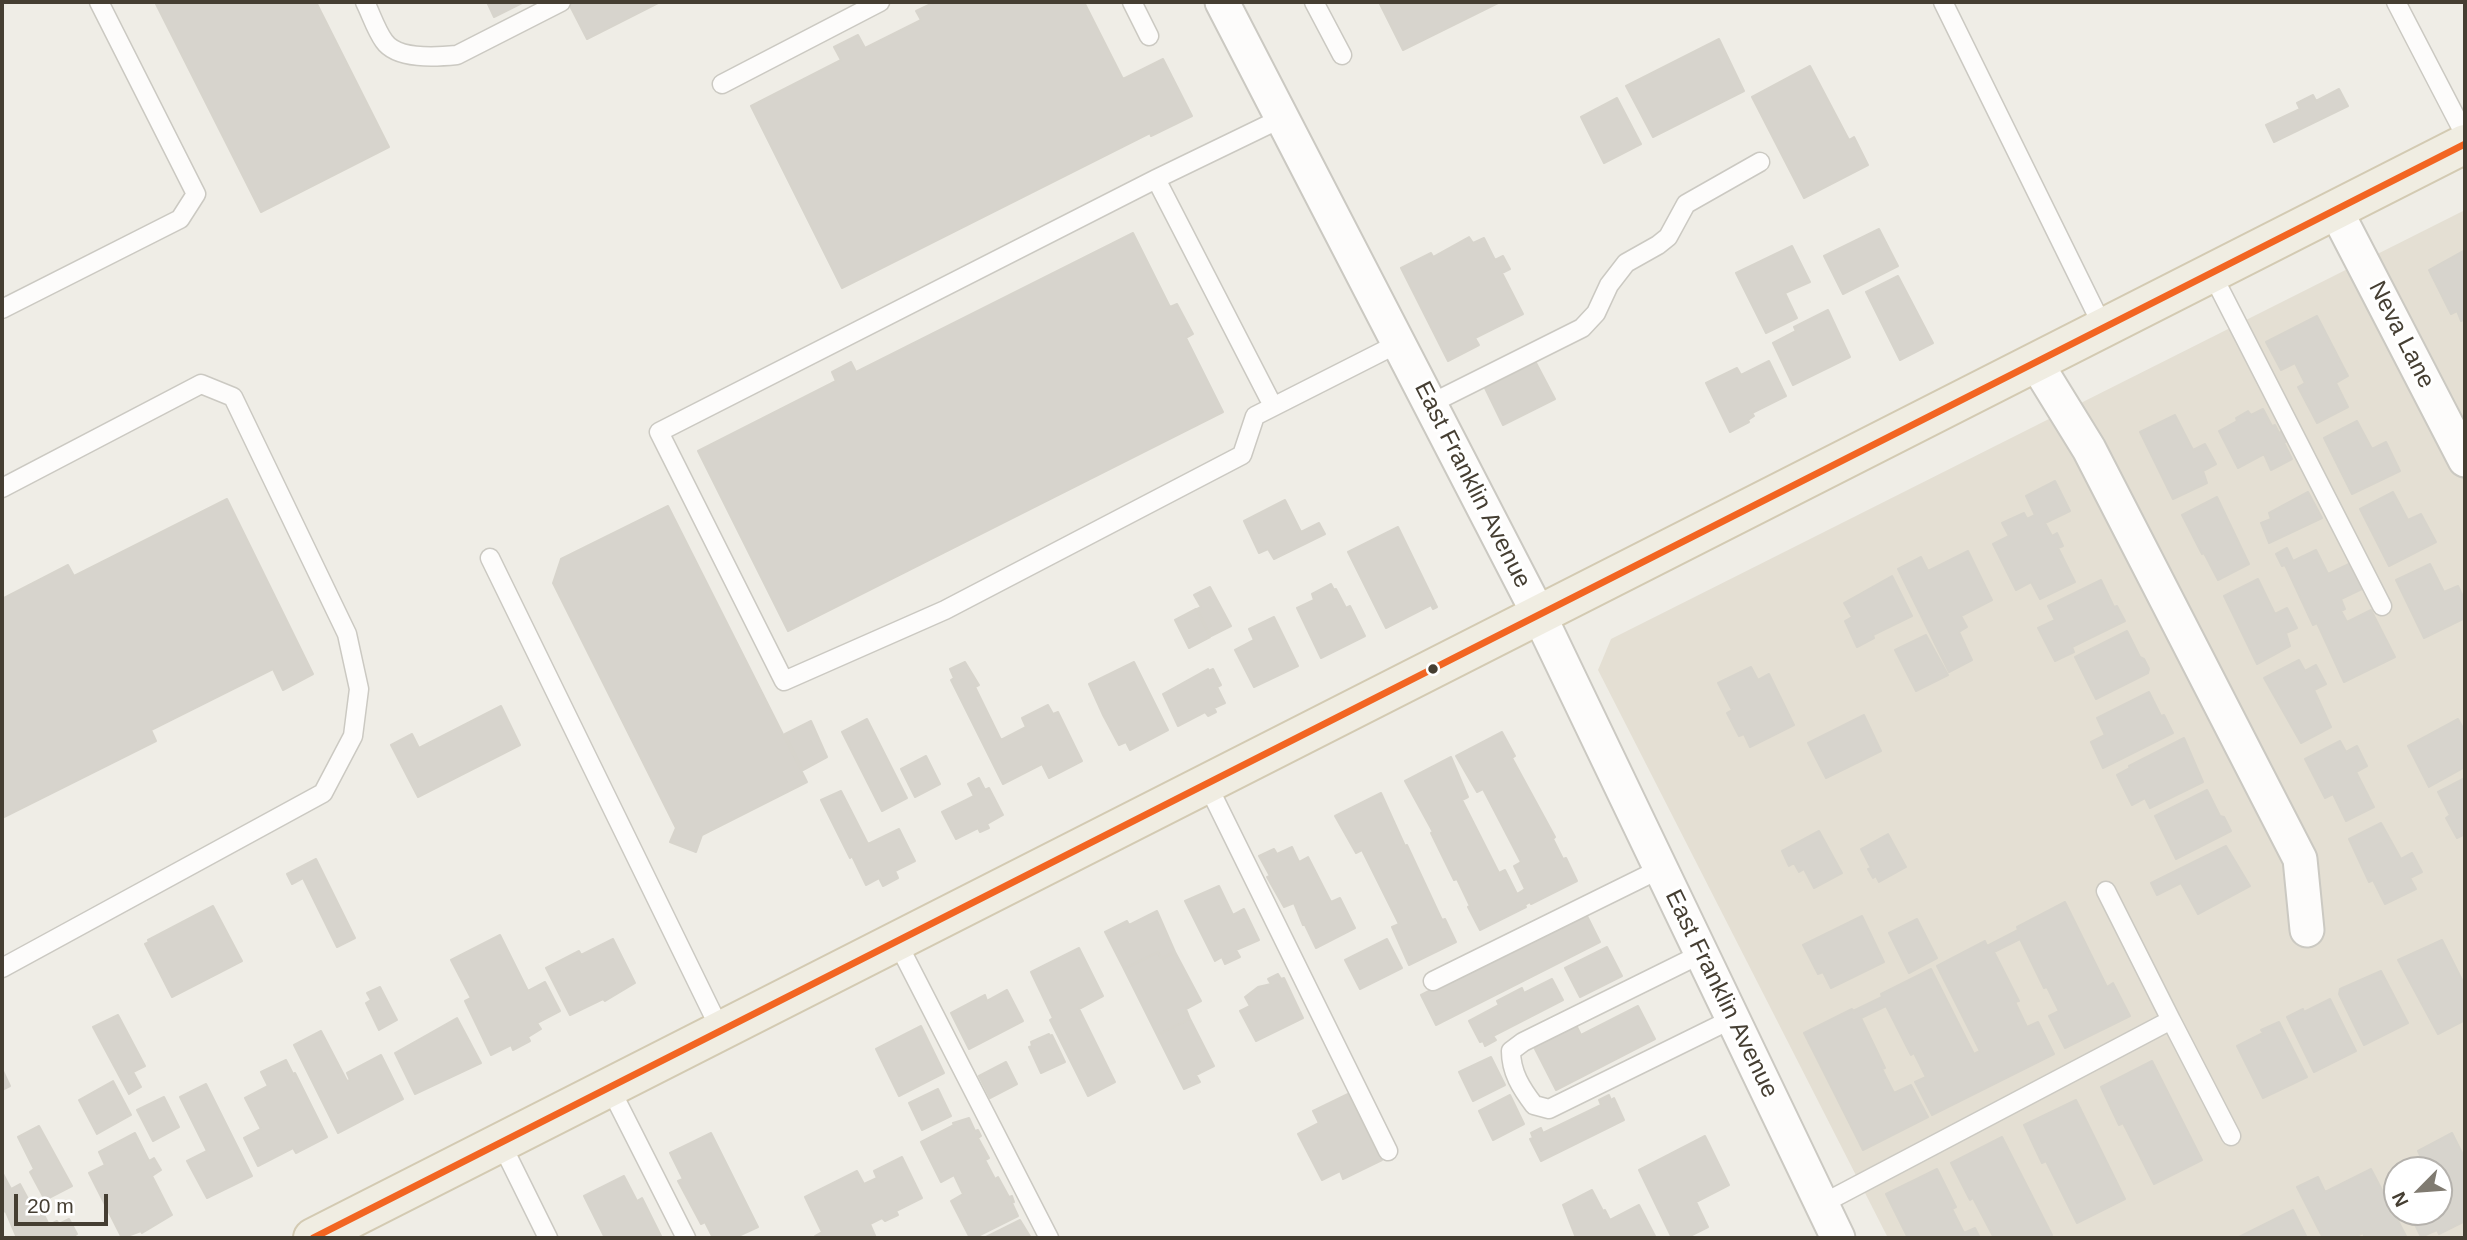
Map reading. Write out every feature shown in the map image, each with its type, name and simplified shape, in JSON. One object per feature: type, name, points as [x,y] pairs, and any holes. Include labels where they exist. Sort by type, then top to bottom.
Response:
[{"type":"main road","points":[[313,1238],[2465,144]]},
{"type":"street","name":"East Franklin Avenue","points":[[1222,2],[1539,615],[1839,1238]]},
{"type":"street","name":"Neva Lane","points":[[2336,211],[2465,460]]},
{"type":"street","points":[[2036,363],[2089,449],[2300,859],[2307,930]]},
{"type":"lane","points":[[2,309],[180,219],[196,194],[99,2]]},
{"type":"lane","points":[[365,2],[386,44],[411,56],[439,57],[457,55],[561,2]]},
{"type":"lane","points":[[722,84],[880,2]]},
{"type":"lane","points":[[1132,2],[1149,36]]},
{"type":"lane","points":[[1314,2],[1342,55]]},
{"type":"lane","points":[[1943,2],[2104,329]]},
{"type":"lane","points":[[2396,2],[2465,135]]},
{"type":"lane","points":[[1282,118],[1156,179],[659,432],[784,681],[945,610],[1242,455],[1255,416],[1399,343]]},
{"type":"lane","points":[[1430,404],[1582,328],[1596,313],[1609,285],[1626,263],[1668,237],[1686,204],[1760,162]]},
{"type":"lane","points":[[1156,179],[1273,406]]},
{"type":"lane","points":[[2212,274],[2382,606]]},
{"type":"lane","points":[[2,488],[201,384],[233,397],[346,634],[359,689],[353,736],[323,793],[2,968]]},
{"type":"lane","points":[[490,558],[721,1031]]},
{"type":"lane","points":[[1207,784],[1388,1151]]},
{"type":"lane","points":[[1433,981],[1660,869]]},
{"type":"lane","points":[[2106,891],[2231,1136]]},
{"type":"lane","points":[[897,942],[1049,1238]]},
{"type":"lane","points":[[1701,954],[1523,1042],[1511,1051],[1511,1066],[1522,1089],[1534,1105],[1549,1109],[1734,1018]]},
{"type":"lane","points":[[1822,1204],[2171,1020]]},
{"type":"lane","points":[[610,1088],[686,1238]]},
{"type":"lane","points":[[500,1143],[548,1238]]},
{"type":"shaded area","points":[[2465,210],[2465,1238],[1888,1238],[1598,670],[1611,639]]},
{"type":"building","points":[[155,2],[316,2],[389,147],[261,212]]},
{"type":"building","points":[[487,2],[524,2],[494,17]]},
{"type":"building","points":[[568,2],[660,2],[587,39]]},
{"type":"building","points":[[935,2],[1084,2],[1123,79],[1163,59],[1192,116],[1151,136],[1150,133],[842,288],[751,106],[841,60],[834,47],[858,35],[865,48],[921,20],[916,11]]},
{"type":"building","points":[[1379,2],[1500,2],[1403,50]]},
{"type":"building","points":[[1719,39],[1744,91],[1653,137],[1626,86]]},
{"type":"building","points":[[1810,66],[1849,140],[1854,137],[1868,165],[1804,198],[1752,97]]},
{"type":"building","points":[[2339,89],[2348,106],[2274,142],[2266,125],[2300,109],[2297,103],[2313,95],[2316,101]]},
{"type":"building","points":[[1617,98],[1641,144],[1604,163],[1581,117]]},
{"type":"building","points":[[1879,229],[1898,266],[1843,294],[1824,256]]},
{"type":"building","points":[[1133,233],[1170,307],[1177,304],[1193,334],[1186,338],[1223,412],[788,631],[698,451],[836,381],[832,372],[851,362],[856,372]]},
{"type":"building","points":[[1469,237],[1473,243],[1484,238],[1495,260],[1503,256],[1510,269],[1502,273],[1523,314],[1475,338],[1479,345],[1448,361],[1401,268],[1431,253],[1433,257]]},
{"type":"building","points":[[1792,246],[1810,282],[1785,293],[1797,318],[1766,333],[1736,273]]},
{"type":"building","points":[[2465,250],[2465,319],[2461,321],[2457,311],[2451,314],[2429,270]]},
{"type":"building","points":[[1898,276],[1933,343],[1900,360],[1866,292]]},
{"type":"building","points":[[1828,310],[1850,357],[1793,385],[1773,343],[1796,331],[1794,327]]},
{"type":"building","points":[[2317,316],[2348,376],[2336,383],[2348,407],[2317,423],[2298,387],[2305,383],[2295,363],[2281,370],[2266,342]]},
{"type":"building","points":[[1535,361],[1555,399],[1503,425],[1484,386]]},
{"type":"building","points":[[1769,361],[1786,396],[1752,413],[1754,416],[1749,422],[1730,432],[1706,383],[1737,368],[1741,375]]},
{"type":"building","points":[[2263,409],[2272,426],[2275,425],[2279,433],[2282,431],[2287,441],[2284,443],[2292,459],[2271,470],[2264,454],[2238,468],[2219,431],[2248,411],[2251,415]]},
{"type":"building","points":[[2175,415],[2193,450],[2205,444],[2216,464],[2203,471],[2207,483],[2173,499],[2140,432]]},
{"type":"building","points":[[2357,421],[2372,449],[2386,442],[2400,471],[2352,494],[2324,438]]},
{"type":"building","points":[[2055,481],[2070,511],[2045,523],[2052,536],[2057,533],[2063,546],[2058,548],[2075,582],[2040,599],[2031,582],[2016,590],[1993,544],[2009,536],[2002,523],[2024,513],[2027,519],[2035,515],[2026,496]]},
{"type":"building","points":[[2308,492],[2322,518],[2269,543],[2261,523],[2271,519],[2269,513]]},
{"type":"building","points":[[2393,492],[2408,520],[2421,514],[2436,542],[2389,566],[2360,509]]},
{"type":"building","points":[[2217,497],[2249,564],[2218,580],[2182,515]]},
{"type":"building","points":[[227,499],[313,674],[283,690],[273,669],[151,730],[156,741],[2,818],[2,599],[68,565],[74,576]]},
{"type":"building","points":[[1285,500],[1301,532],[1319,523],[1325,534],[1274,559],[1268,549],[1259,553],[1244,521]]},
{"type":"building","points":[[668,506],[807,782],[702,835],[696,852],[670,842],[676,828],[553,583],[561,559]]},
{"type":"building","points":[[1398,527],[1437,607],[1433,609],[1431,605],[1386,628],[1348,552]]},
{"type":"building","points":[[2287,548],[2293,561],[2316,550],[2328,574],[2351,563],[2364,588],[2341,599],[2345,609],[2341,611],[2347,622],[2371,610],[2395,657],[2344,682],[2317,623],[2313,625],[2285,565],[2282,566],[2276,554]]},
{"type":"building","points":[[1968,551],[1992,600],[1961,616],[1967,627],[1959,632],[1972,660],[1949,672],[1898,569],[1921,557],[1928,571]]},
{"type":"building","points":[[2430,564],[2444,592],[2458,586],[2465,601],[2465,618],[2424,638],[2396,580]]},
{"type":"building","points":[[1892,576],[1912,616],[1873,635],[1874,638],[1857,647],[1845,621],[1852,617],[1844,603]]},
{"type":"building","points":[[2258,579],[2275,614],[2287,608],[2297,628],[2286,633],[2290,646],[2257,664],[2224,596]]},
{"type":"building","points":[[2101,580],[2114,607],[2117,606],[2125,621],[2072,647],[2074,652],[2055,661],[2038,628],[2055,620],[2048,606]]},
{"type":"building","points":[[1331,584],[1346,608],[1350,606],[1365,636],[1321,658],[1297,608],[1314,600],[1312,594]]},
{"type":"building","points":[[1210,587],[1231,626],[1211,636],[1197,609],[1201,607],[1194,595]]},
{"type":"building","points":[[1196,609],[1210,637],[1189,648],[1175,620]]},
{"type":"building","points":[[1274,617],[1298,666],[1254,687],[1235,650],[1254,640],[1249,629]]},
{"type":"building","points":[[2127,631],[2149,669],[2148,673],[2096,699],[2075,657]]},
{"type":"building","points":[[1926,635],[1948,675],[1916,691],[1895,650]]},
{"type":"building","points":[[2299,660],[2305,671],[2316,665],[2326,684],[2314,690],[2331,727],[2301,743],[2264,678]]},
{"type":"building","points":[[965,662],[979,685],[975,687],[1001,740],[1026,727],[1022,718],[1048,705],[1053,714],[1058,712],[1082,761],[1049,778],[1042,764],[1003,784],[951,680],[954,678],[950,669]]},
{"type":"building","points":[[1134,662],[1168,730],[1130,750],[1126,742],[1119,745],[1089,684]]},
{"type":"building","points":[[1751,667],[1758,680],[1769,674],[1794,725],[1750,747],[1744,734],[1739,736],[1727,713],[1732,710],[1718,683]]},
{"type":"building","points":[[1208,669],[1213,669],[1221,685],[1217,687],[1225,703],[1214,708],[1216,712],[1208,716],[1205,712],[1178,726],[1163,694]]},
{"type":"building","points":[[2149,692],[2173,733],[2103,768],[2091,742],[2105,735],[2097,718]]},
{"type":"building","points":[[501,706],[520,745],[418,797],[391,745],[412,734],[419,748]]},
{"type":"building","points":[[1864,715],[1881,751],[1826,778],[1808,743]]},
{"type":"building","points":[[867,719],[907,798],[882,811],[842,732]]},
{"type":"building","points":[[2458,719],[2465,729],[2465,767],[2429,787],[2408,746]]},
{"type":"building","points":[[811,721],[827,757],[803,770],[785,734]]},
{"type":"building","points":[[1502,732],[1515,756],[1512,758],[1577,881],[1531,904],[1530,902],[1526,907],[1480,930],[1457,879],[1454,880],[1431,833],[1433,832],[1405,781],[1451,757],[1468,797],[1462,800],[1499,873],[1505,870],[1517,894],[1525,889],[1514,866],[1521,862],[1483,789],[1477,792],[1456,756]]},
{"type":"building","points":[[2184,738],[2203,782],[2150,808],[2145,798],[2132,805],[2117,775]]},
{"type":"building","points":[[2340,741],[2346,752],[2357,746],[2367,766],[2356,772],[2374,807],[2346,821],[2333,794],[2325,798],[2305,759]]},
{"type":"building","points":[[926,756],[940,784],[915,797],[901,769]]},
{"type":"building","points":[[979,778],[985,790],[989,788],[1003,815],[987,824],[989,828],[980,832],[978,828],[956,839],[942,812],[974,796],[968,784]]},
{"type":"building","points":[[2465,778],[2465,834],[2457,838],[2446,818],[2450,815],[2438,792]]},
{"type":"building","points":[[2207,790],[2231,831],[2176,859],[2155,816]]},
{"type":"building","points":[[841,791],[868,844],[899,829],[915,861],[895,871],[898,878],[883,886],[879,878],[866,885],[821,800]]},
{"type":"building","points":[[1381,793],[1442,920],[1445,919],[1456,942],[1409,965],[1392,927],[1399,924],[1362,850],[1356,853],[1335,816]]},
{"type":"building","points":[[2381,823],[2401,859],[2412,853],[2422,872],[2410,878],[2416,889],[2385,904],[2373,880],[2369,882],[2349,839]]},
{"type":"building","points":[[1819,831],[1842,873],[1814,888],[1804,869],[1799,872],[1794,863],[1789,866],[1782,851]]},
{"type":"building","points":[[1888,834],[1906,867],[1879,882],[1868,869],[1871,868],[1861,849]]},
{"type":"building","points":[[2226,846],[2250,886],[2198,914],[2181,883],[2157,895],[2151,883]]},
{"type":"building","points":[[1292,847],[1299,862],[1308,857],[1331,902],[1340,898],[1355,928],[1316,948],[1294,903],[1284,907],[1259,856],[1274,849],[1277,854]]},
{"type":"building","points":[[316,859],[355,938],[337,947],[303,878],[292,884],[287,874]]},
{"type":"building","points":[[1219,886],[1233,915],[1244,909],[1259,940],[1236,950],[1240,957],[1225,964],[1222,957],[1215,961],[1185,901]]},
{"type":"building","points":[[2065,902],[2107,987],[2113,983],[2130,1016],[2065,1048],[2049,1016],[2059,1011],[2047,987],[2044,988],[2020,939],[1994,952],[2019,1001],[2015,1002],[2027,1027],[2038,1022],[2054,1054],[1932,1115],[1915,1082],[1926,1077],[1914,1053],[1911,1055],[1886,1006],[1861,1018],[1894,1093],[1911,1085],[1928,1117],[1863,1150],[1804,1033],[1882,997],[1881,994],[1931,969],[1974,1054],[1980,1051],[1937,966],[1985,941],[1987,946]]},
{"type":"building","points":[[213,906],[242,961],[172,997],[145,944]]},
{"type":"building","points":[[1157,911],[1175,952],[1161,959],[1158,952],[1124,969],[1105,932],[1127,921],[1129,925]]},
{"type":"building","points":[[1585,912],[1600,942],[1436,1025],[1421,995]]},
{"type":"building","points":[[1862,916],[1884,962],[1831,988],[1823,972],[1818,974],[1803,945]]},
{"type":"building","points":[[1917,919],[1937,958],[1909,973],[1889,933]]},
{"type":"building","points":[[500,935],[528,991],[545,982],[560,1011],[537,1023],[541,1029],[528,1037],[530,1041],[513,1050],[511,1045],[491,1055],[465,1001],[471,998],[451,960]]},
{"type":"building","points":[[613,939],[635,983],[605,1001],[603,999],[570,1015],[546,968],[579,951],[581,955]]},
{"type":"building","points":[[1387,939],[1402,968],[1360,989],[1345,960]]},
{"type":"building","points":[[2442,940],[2465,986],[2465,1020],[2438,1034],[2398,960]]},
{"type":"building","points":[[1607,947],[1622,976],[1580,997],[1565,968]]},
{"type":"building","points":[[1079,948],[1103,996],[1079,1009],[1115,1082],[1088,1096],[1050,1020],[1053,1018],[1031,972]]},
{"type":"building","points":[[1158,952],[1161,959],[1175,952],[1201,1001],[1186,1009],[1190,1019],[1157,1035],[1124,969]]},
{"type":"building","points":[[2381,971],[2408,1023],[2364,1045],[2339,994],[2340,989]]},
{"type":"building","points":[[1278,974],[1281,979],[1284,978],[1303,1018],[1256,1041],[1240,1011],[1250,1006],[1245,997],[1258,987],[1271,984],[1268,979]]},
{"type":"building","points":[[1552,979],[1563,1000],[1493,1036],[1496,1040],[1485,1046],[1483,1041],[1480,1042],[1469,1021],[1499,1005],[1497,1001],[1522,988],[1524,993]]},
{"type":"building","points":[[380,987],[397,1020],[379,1030],[366,1003],[371,1000],[367,993]]},
{"type":"building","points":[[1007,990],[1023,1021],[969,1049],[951,1013],[985,995],[987,1001]]},
{"type":"building","points":[[2330,999],[2356,1051],[2314,1072],[2287,1017]]},
{"type":"building","points":[[1638,1006],[1655,1039],[1556,1090],[1534,1047],[1576,1025],[1581,1035]]},
{"type":"building","points":[[118,1015],[145,1066],[133,1072],[141,1087],[129,1094],[93,1027]]},
{"type":"building","points":[[457,1018],[481,1063],[415,1094],[395,1053]]},
{"type":"building","points":[[1190,1019],[1214,1066],[1196,1075],[1200,1082],[1184,1089],[1157,1035]]},
{"type":"building","points":[[2279,1022],[2307,1077],[2263,1098],[2237,1046]]},
{"type":"building","points":[[921,1026],[944,1073],[899,1096],[876,1049]]},
{"type":"building","points":[[321,1031],[347,1081],[350,1080],[347,1073],[381,1055],[403,1099],[338,1133],[294,1045]]},
{"type":"building","points":[[1052,1035],[1065,1062],[1041,1073],[1029,1047],[1032,1046],[1031,1042]]},
{"type":"building","points":[[1491,1057],[1505,1085],[1473,1101],[1459,1072]]},
{"type":"building","points":[[286,1060],[327,1137],[296,1153],[293,1148],[258,1166],[244,1138],[261,1129],[245,1098],[268,1086],[261,1072]]},
{"type":"building","points":[[2152,1061],[2202,1160],[2154,1184],[2123,1123],[2119,1125],[2101,1087]]},
{"type":"building","points":[[1006,1062],[1017,1084],[990,1098],[979,1076]]},
{"type":"building","points":[[2,1069],[10,1086],[2,1090]]},
{"type":"building","points":[[113,1081],[131,1115],[97,1134],[79,1100]]},
{"type":"building","points":[[206,1084],[252,1176],[207,1198],[187,1161],[207,1151],[180,1097]]},
{"type":"building","points":[[938,1089],[951,1116],[922,1130],[909,1103]]},
{"type":"building","points":[[1348,1094],[1382,1160],[1343,1179],[1340,1171],[1322,1180],[1298,1134],[1319,1123],[1313,1111]]},
{"type":"building","points":[[1510,1095],[1524,1124],[1493,1140],[1479,1111]]},
{"type":"building","points":[[1609,1095],[1611,1100],[1614,1098],[1624,1120],[1541,1161],[1530,1139],[1533,1138],[1531,1133],[1541,1128],[1543,1133],[1601,1105],[1599,1100]]},
{"type":"building","points":[[164,1097],[179,1127],[153,1141],[137,1110]]},
{"type":"building","points":[[2076,1100],[2125,1199],[2077,1223],[2046,1161],[2042,1163],[2024,1125]]},
{"type":"building","points":[[969,1118],[975,1131],[978,1130],[981,1136],[978,1138],[989,1158],[985,1160],[995,1179],[998,1177],[1009,1197],[1012,1196],[1018,1216],[974,1238],[970,1238],[951,1201],[963,1194],[954,1175],[941,1182],[921,1142],[954,1125],[953,1123]]},
{"type":"building","points":[[39,1126],[72,1186],[45,1200],[30,1172],[34,1169],[18,1137]]},
{"type":"building","points":[[135,1133],[149,1161],[154,1158],[161,1170],[152,1176],[172,1215],[142,1233],[141,1231],[122,1238],[89,1173],[105,1165],[99,1152]]},
{"type":"building","points":[[711,1133],[758,1227],[734,1238],[713,1238],[705,1222],[701,1224],[678,1181],[683,1179],[670,1153]]},
{"type":"building","points":[[2452,1133],[2465,1159],[2465,1221],[2439,1234],[2437,1230],[2421,1237],[2416,1226],[2453,1226],[2453,1156],[2420,1156],[2418,1151]]},
{"type":"building","points":[[1705,1136],[1729,1185],[1696,1202],[1708,1227],[1686,1238],[1672,1238],[1639,1170]]},
{"type":"building","points":[[2002,1137],[2052,1235],[2046,1238],[1994,1238],[1951,1163]]},
{"type":"building","points":[[902,1157],[922,1198],[896,1211],[898,1215],[870,1224],[876,1238],[816,1238],[815,1236],[822,1232],[805,1197],[857,1171],[864,1184],[877,1178],[874,1171]]},
{"type":"building","points":[[1937,1169],[1956,1207],[1952,1209],[1964,1233],[1975,1228],[1980,1238],[1908,1238],[1886,1194]]},
{"type":"building","points":[[2371,1169],[2383,1192],[2383,1226],[2401,1226],[2407,1238],[2365,1238],[2363,1233],[2352,1238],[2323,1238],[2297,1187],[2318,1177],[2325,1192]]},
{"type":"building","points":[[2,1172],[11,1189],[20,1184],[34,1210],[40,1207],[49,1225],[69,1219],[77,1234],[71,1238],[17,1238],[6,1212],[2,1210]]},
{"type":"building","points":[[624,1176],[637,1201],[642,1198],[662,1238],[605,1238],[584,1196]]},
{"type":"building","points":[[1592,1190],[1610,1220],[1639,1205],[1656,1238],[1576,1238],[1563,1205]]},
{"type":"building","points":[[2293,1210],[2307,1238],[2237,1238]]},
{"type":"building","points":[[1020,1220],[1031,1238],[984,1238]]},
{"type":"transit line","points":[[313,1238],[2465,144]]}]
